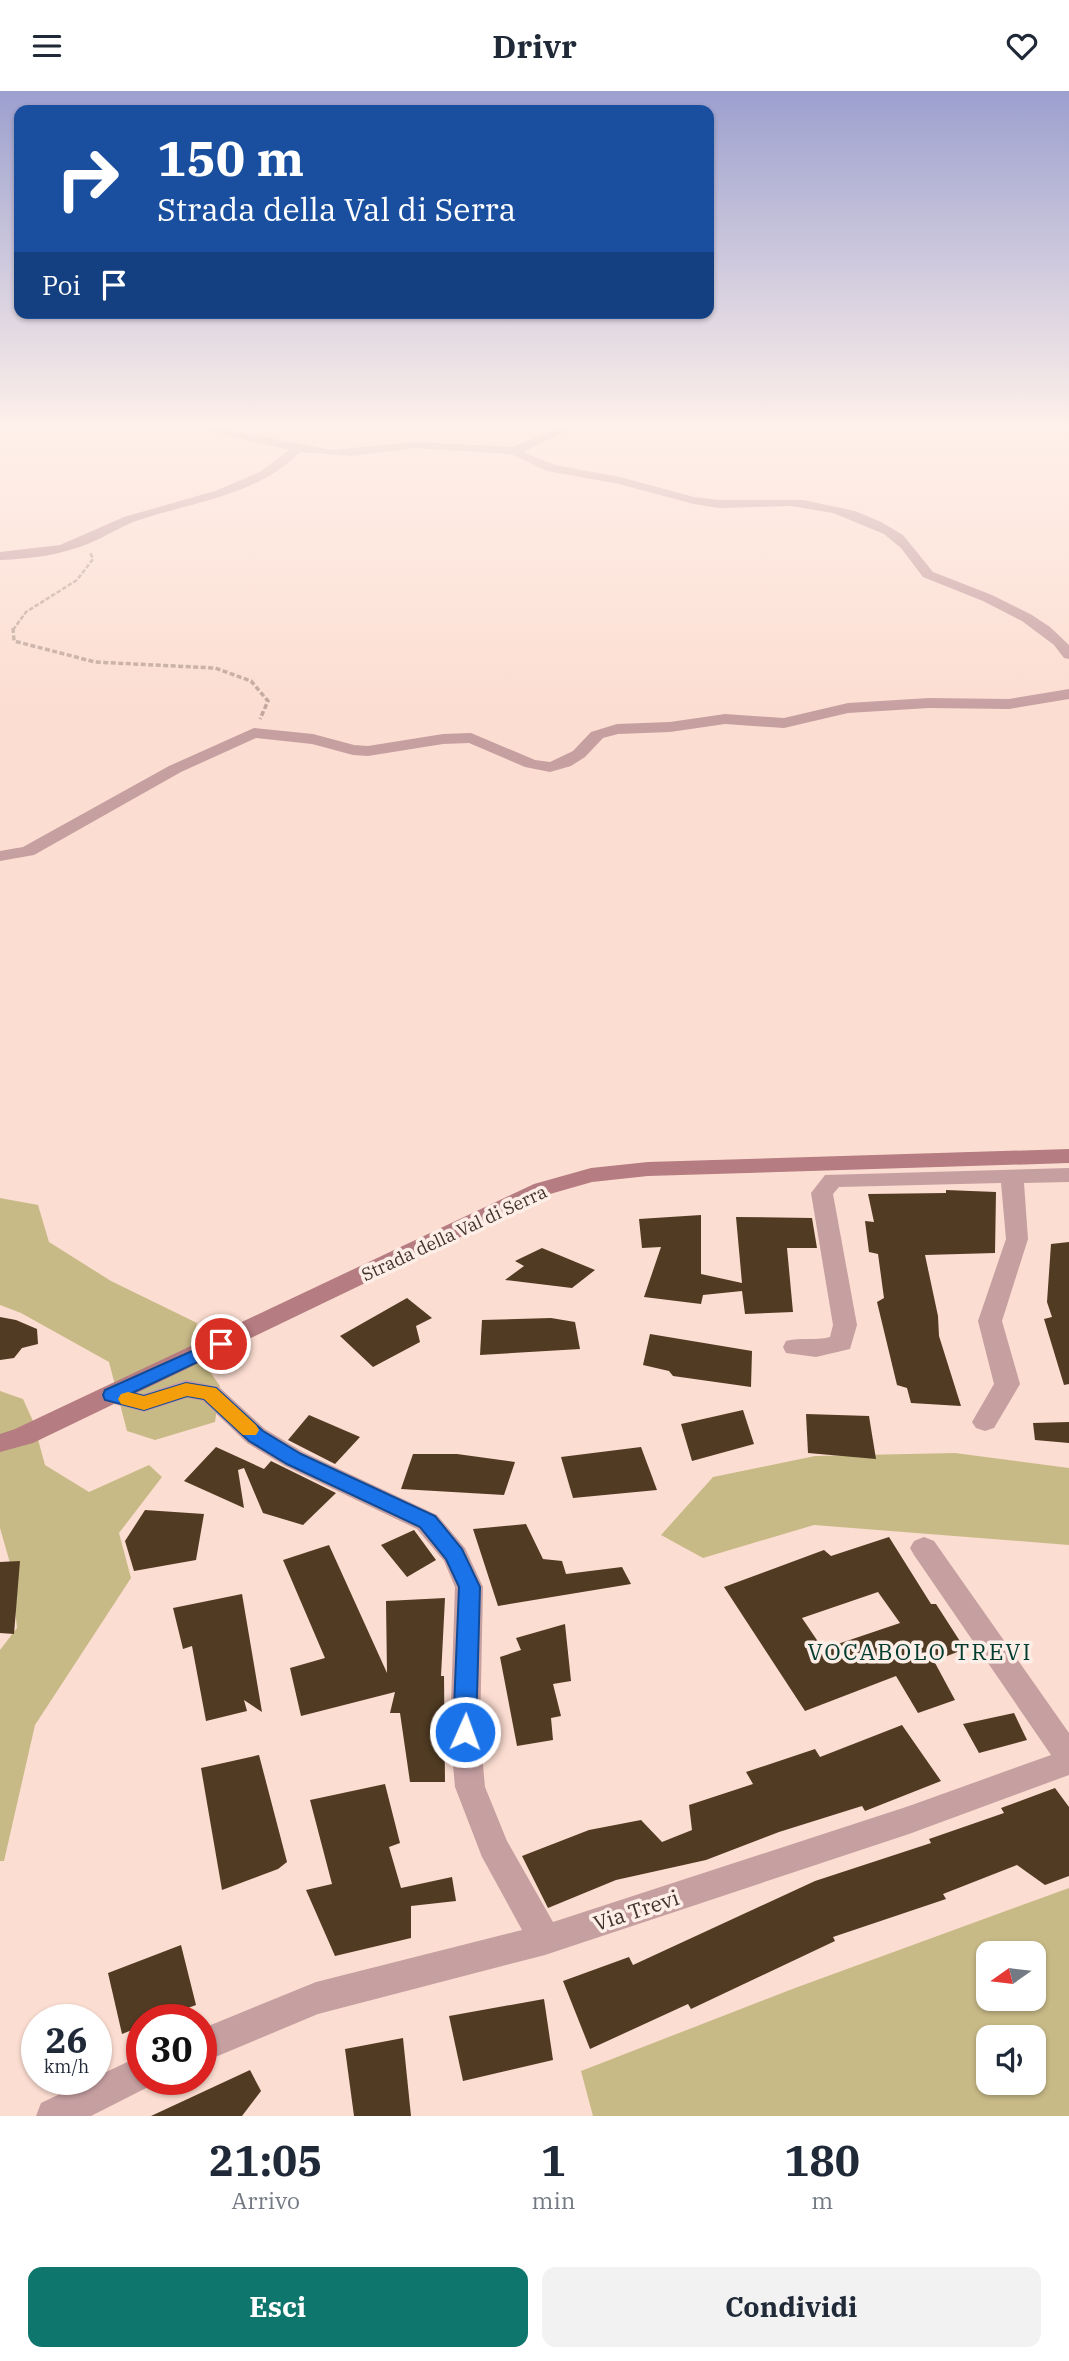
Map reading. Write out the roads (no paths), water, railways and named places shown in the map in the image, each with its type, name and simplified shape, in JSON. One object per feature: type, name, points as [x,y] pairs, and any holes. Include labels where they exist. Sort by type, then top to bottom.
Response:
[{"type":"street","points":[[0,556],[57,549],[84,541],[125,522]]},
{"type":"street","points":[[867,522],[881,526],[906,544],[923,572],[956,583],[1026,619],[1050,633],[1069,655]]},
{"type":"street","points":[[0,856],[28,851],[175,769],[254,733],[290,735],[368,751],[443,739],[471,738],[531,764],[550,767],[565,763],[579,754],[597,735],[617,729],[670,727],[726,719],[784,723],[848,708],[929,702],[1009,704],[1069,694]]},
{"type":"street","name":"Strada della Val di Serra","points":[[0,1443],[24,1436],[112,1395],[542,1189],[591,1175],[648,1169],[1069,1156]]},
{"type":"street","points":[[795,1347],[816,1349],[841,1343],[845,1325],[822,1193],[833,1180],[1069,1175]]},
{"type":"street","points":[[985,1422],[1007,1384],[990,1321],[1017,1239],[1012,1176]]},
{"type":"street","points":[[112,1395],[144,1403],[186,1389],[210,1393],[256,1436],[294,1459],[427,1521],[455,1555],[469,1587],[465,1732],[470,1787],[493,1847],[545,1940]]},
{"type":"street","name":"Via Trevi","points":[[217,2039],[316,1997],[545,1940],[909,1820],[1069,1760],[924,1548]]},
{"type":"street","points":[[54,2116],[126,2080]]},
{"type":"district","name":"VOCABOLO TREVI","points":[[920,1651]]}]
